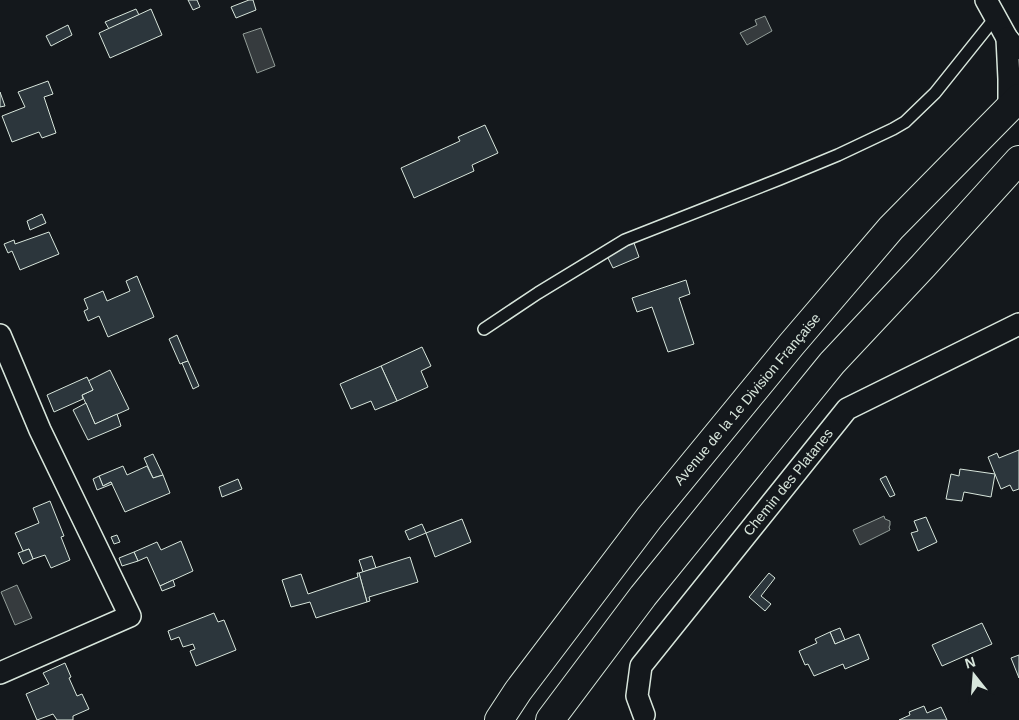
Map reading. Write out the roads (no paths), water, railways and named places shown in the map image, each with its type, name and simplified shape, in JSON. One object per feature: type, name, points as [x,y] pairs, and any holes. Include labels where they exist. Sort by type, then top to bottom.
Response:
[{"type":"highway","name":"Avenue de la 1e Division Française","points":[[498,720],[649,518],[791,345],[892,228],[1014,103]]},
{"type":"highway","points":[[550,720],[643,596],[832,362],[923,266],[1019,160]]},
{"type":"highway","points":[[556,720],[607,644]]},
{"type":"highway","points":[[494,720],[518,691]]},
{"type":"street","points":[[991,9],[1013,44],[1009,79],[1014,103]]},
{"type":"street","name":"Chemin des Platanes","points":[[644,715],[637,696],[641,666],[847,409],[1019,324]]},
{"type":"street","points":[[0,336],[40,430],[130,616],[0,673]]},
{"type":"lane","points":[[484,329],[538,293],[625,240],[838,155],[905,122],[935,93],[991,9]]}]
